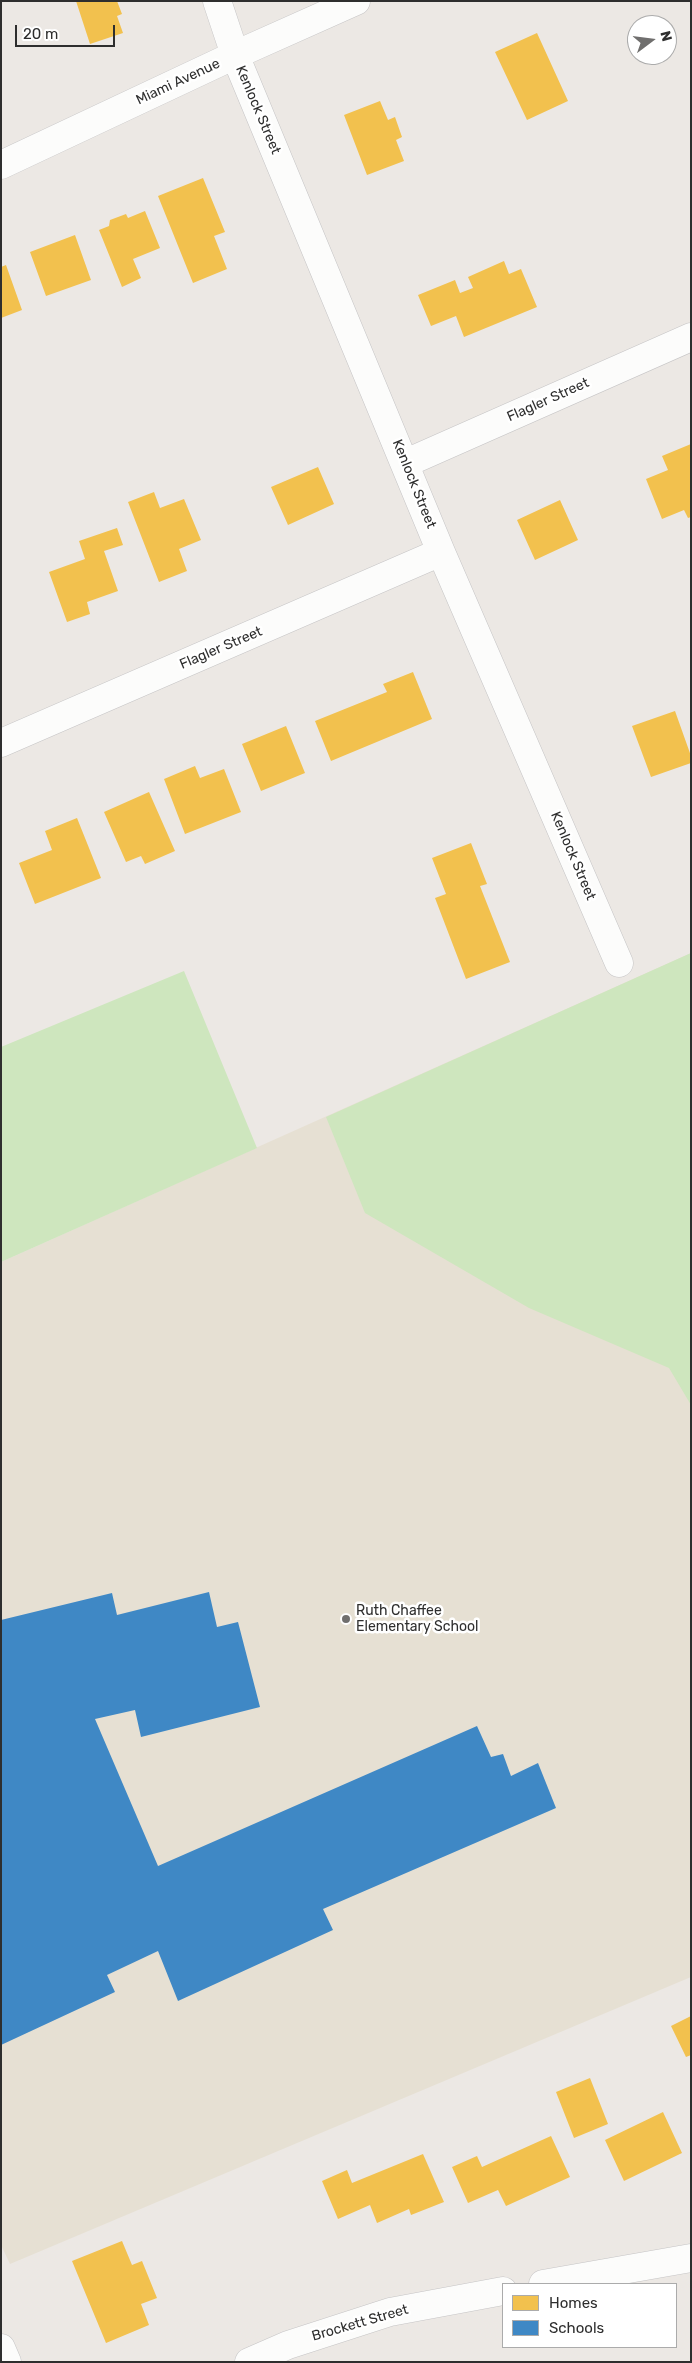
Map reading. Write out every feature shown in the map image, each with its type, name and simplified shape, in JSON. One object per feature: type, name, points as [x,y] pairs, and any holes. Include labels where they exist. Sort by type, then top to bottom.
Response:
[{"type":"street","name":"Kenlock Street","points":[[217,1],[235,55],[406,463],[441,552],[619,963]]},
{"type":"street","name":"Miami Avenue","points":[[1,166],[235,55],[356,1]]},
{"type":"street","name":"Flagler Street","points":[[406,463],[691,337]]},
{"type":"street","name":"Flagler Street","points":[[1,743],[441,552]]},
{"type":"street","points":[[549,2283],[691,2258]]},
{"type":"street","name":"Brockett Street","points":[[249,2362],[288,2345],[390,2312],[502,2291]]},
{"type":"street","points":[[1,2348],[7,2362]]},
{"type":"shaded area","name":"Ruth Chaffee Elementary School","points":[[691,953],[691,1977],[10,2264],[1,2245],[1,1262]]},
{"type":"green space","points":[[691,953],[691,1405],[669,1368],[529,1308],[365,1213],[326,1117]]},
{"type":"green space","points":[[184,971],[257,1148],[1,1262],[1,1047]]},
{"type":"building: Homes","points":[[76,1],[117,1],[122,14],[117,16],[123,33],[90,44]]},
{"type":"building: Homes","points":[[537,33],[568,101],[527,120],[495,52]]},
{"type":"building: Homes","points":[[380,101],[388,120],[395,117],[402,137],[396,140],[404,161],[367,175],[344,115]]},
{"type":"building: Homes","points":[[203,178],[225,232],[214,236],[227,269],[193,283],[158,196]]},
{"type":"building: Homes","points":[[145,211],[160,248],[133,259],[141,278],[122,287],[99,230],[109,226],[110,220],[126,214],[128,218]]},
{"type":"building: Homes","points":[[75,235],[91,280],[46,296],[30,252]]},
{"type":"building: Homes","points":[[504,261],[509,274],[521,269],[537,307],[464,337],[456,316],[431,326],[418,295],[455,280],[460,293],[473,288],[468,277]]},
{"type":"building: Homes","points":[[6,265],[22,310],[1,318],[1,267]]},
{"type":"building: Homes","points":[[691,444],[691,517],[688,518],[684,510],[662,519],[646,479],[668,470],[662,456]]},
{"type":"building: Homes","points":[[318,467],[334,504],[288,525],[271,487]]},
{"type":"building: Homes","points":[[154,492],[160,508],[184,499],[201,540],[179,549],[187,571],[159,582],[128,502]]},
{"type":"building: Homes","points":[[560,500],[578,540],[535,560],[517,520]]},
{"type":"building: Homes","points":[[117,528],[123,545],[104,551],[118,591],[87,602],[90,614],[67,622],[49,572],[85,559],[79,541]]},
{"type":"building: Homes","points":[[413,672],[432,719],[331,761],[315,721],[387,692],[383,684]]},
{"type":"building: Homes","points":[[675,711],[691,756],[691,763],[651,777],[632,726]]},
{"type":"building: Homes","points":[[286,726],[305,773],[261,791],[242,744]]},
{"type":"building: Homes","points":[[195,766],[200,778],[224,769],[241,812],[185,834],[164,779]]},
{"type":"building: Homes","points":[[149,792],[175,851],[145,864],[141,856],[126,862],[104,812]]},
{"type":"building: Homes","points":[[77,818],[101,878],[35,904],[19,863],[52,850],[45,831]]},
{"type":"building: Homes","points":[[471,843],[487,884],[480,886],[510,962],[466,979],[435,898],[446,894],[432,858]]},
{"type":"building: Homes","points":[[691,2016],[691,2055],[686,2057],[671,2026]]},
{"type":"building: Homes","points":[[590,2078],[608,2124],[574,2138],[556,2092]]},
{"type":"building: Homes","points":[[663,2112],[682,2153],[624,2181],[605,2140]]},
{"type":"building: Homes","points":[[551,2136],[570,2177],[506,2206],[498,2190],[468,2203],[452,2167],[477,2156],[482,2167]]},
{"type":"building: Homes","points":[[423,2154],[444,2202],[411,2215],[409,2209],[377,2223],[370,2205],[338,2219],[322,2181],[347,2170],[352,2183]]},
{"type":"building: Homes","points":[[122,2241],[132,2265],[142,2261],[157,2298],[141,2304],[149,2325],[106,2343],[72,2261]]},
{"type":"building: Schools","points":[[209,1592],[217,1627],[238,1622],[260,1707],[141,1737],[135,1710],[95,1719],[158,1866],[477,1726],[491,1757],[503,1754],[511,1776],[538,1763],[556,1808],[323,1909],[333,1930],[178,2001],[158,1951],[107,1975],[115,1992],[1,2045],[1,1620],[112,1593],[117,1615]]},
{"type":"place","name":"Ruth Chaffee Elementary School","points":[[346,1619]]}]
